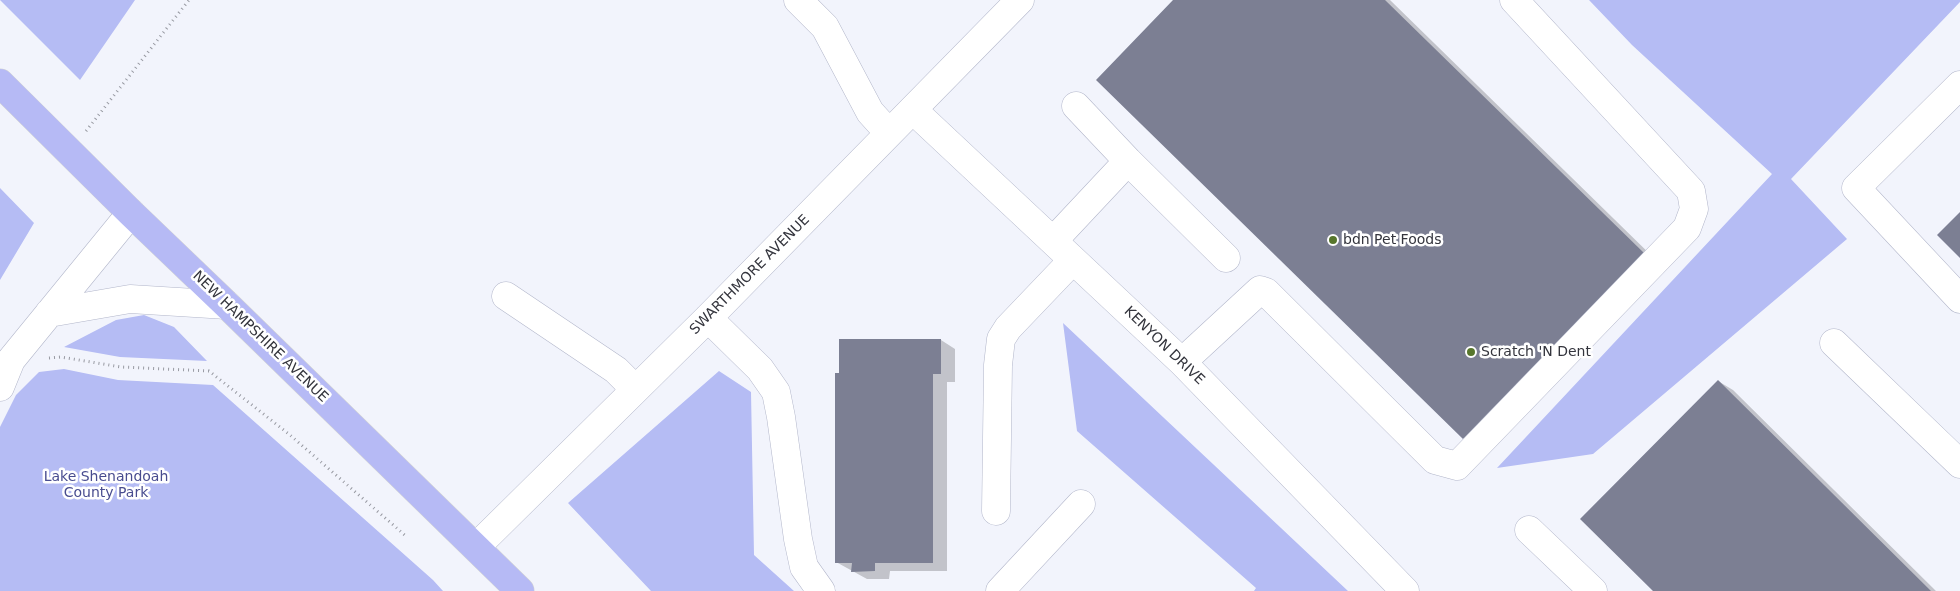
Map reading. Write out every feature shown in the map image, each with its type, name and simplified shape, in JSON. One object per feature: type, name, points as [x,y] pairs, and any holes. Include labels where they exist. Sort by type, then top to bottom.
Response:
[{"type":"main road","name":"NEW HAMPSHIRE AVENUE","points":[[0,83],[131,214],[228,305],[520,591]]},
{"type":"street","points":[[798,0],[825,26],[870,112],[889,133]]},
{"type":"street","name":"SWARTHMORE AVENUE","points":[[476,547],[708,318],[1020,0]]},
{"type":"street","points":[[1182,362],[1260,290],[1266,292],[1435,460],[1457,466],[1688,228],[1694,209],[1690,191],[1514,0]]},
{"type":"street","points":[[1960,86],[1856,188],[1960,299]]},
{"type":"street","points":[[1076,106],[1128,161],[1226,258]]},
{"type":"street","name":"KENYON DRIVE","points":[[913,110],[1182,362],[1405,591]]},
{"type":"street","points":[[1053,241],[1128,161]]},
{"type":"street","points":[[0,387],[11,360],[131,214]]},
{"type":"street","points":[[996,511],[998,365],[1001,340],[1008,328],[1073,260]]},
{"type":"street","points":[[506,296],[616,370],[635,388]]},
{"type":"street","points":[[49,313],[130,299],[228,305]]},
{"type":"street","points":[[708,318],[760,369],[776,392],[798,539],[804,567],[821,591]]},
{"type":"street","points":[[1834,343],[1960,464]]},
{"type":"street","points":[[1000,591],[1081,504]]},
{"type":"street","points":[[1529,530],[1593,591]]},
{"type":"path","points":[[70,151],[189,0]]},
{"type":"path","points":[[11,360],[61,357],[121,366],[209,371],[290,435],[407,537]]},
{"type":"green space","points":[[0,0],[135,0],[80,80]]},
{"type":"green space","points":[[1589,0],[1960,0],[1960,2],[1791,179],[1847,239],[1593,454],[1497,468],[1772,174],[1632,45]]},
{"type":"green space","points":[[0,188],[34,223],[0,280]]},
{"type":"green space","points":[[144,315],[174,327],[207,361],[120,357],[64,347],[116,320]]},
{"type":"green space","points":[[1063,323],[1348,591],[1254,591],[1256,588],[1077,431]]},
{"type":"green space","name":"Lake Shenandoah County Park","points":[[64,369],[118,380],[213,385],[433,580],[443,591],[0,591],[0,427],[16,395],[39,372]]},
{"type":"green space","points":[[719,371],[751,392],[754,555],[794,591],[651,591],[568,503]]},
{"type":"building","points":[[1173,0],[1385,0],[1644,253],[1463,439],[1096,80]]},
{"type":"building","points":[[1960,212],[1960,258],[1937,235]]},
{"type":"building","points":[[839,339],[941,339],[941,374],[933,374],[933,563],[875,563],[875,571],[851,572],[852,563],[835,563],[835,373],[839,373]]},
{"type":"building","points":[[1718,380],[1931,591],[1653,591],[1580,519]]},
{"type":"place","name":"bdn Pet Foods","points":[[1333,240]]},
{"type":"place","name":"Scratch 'N Dent","points":[[1471,352]]}]
